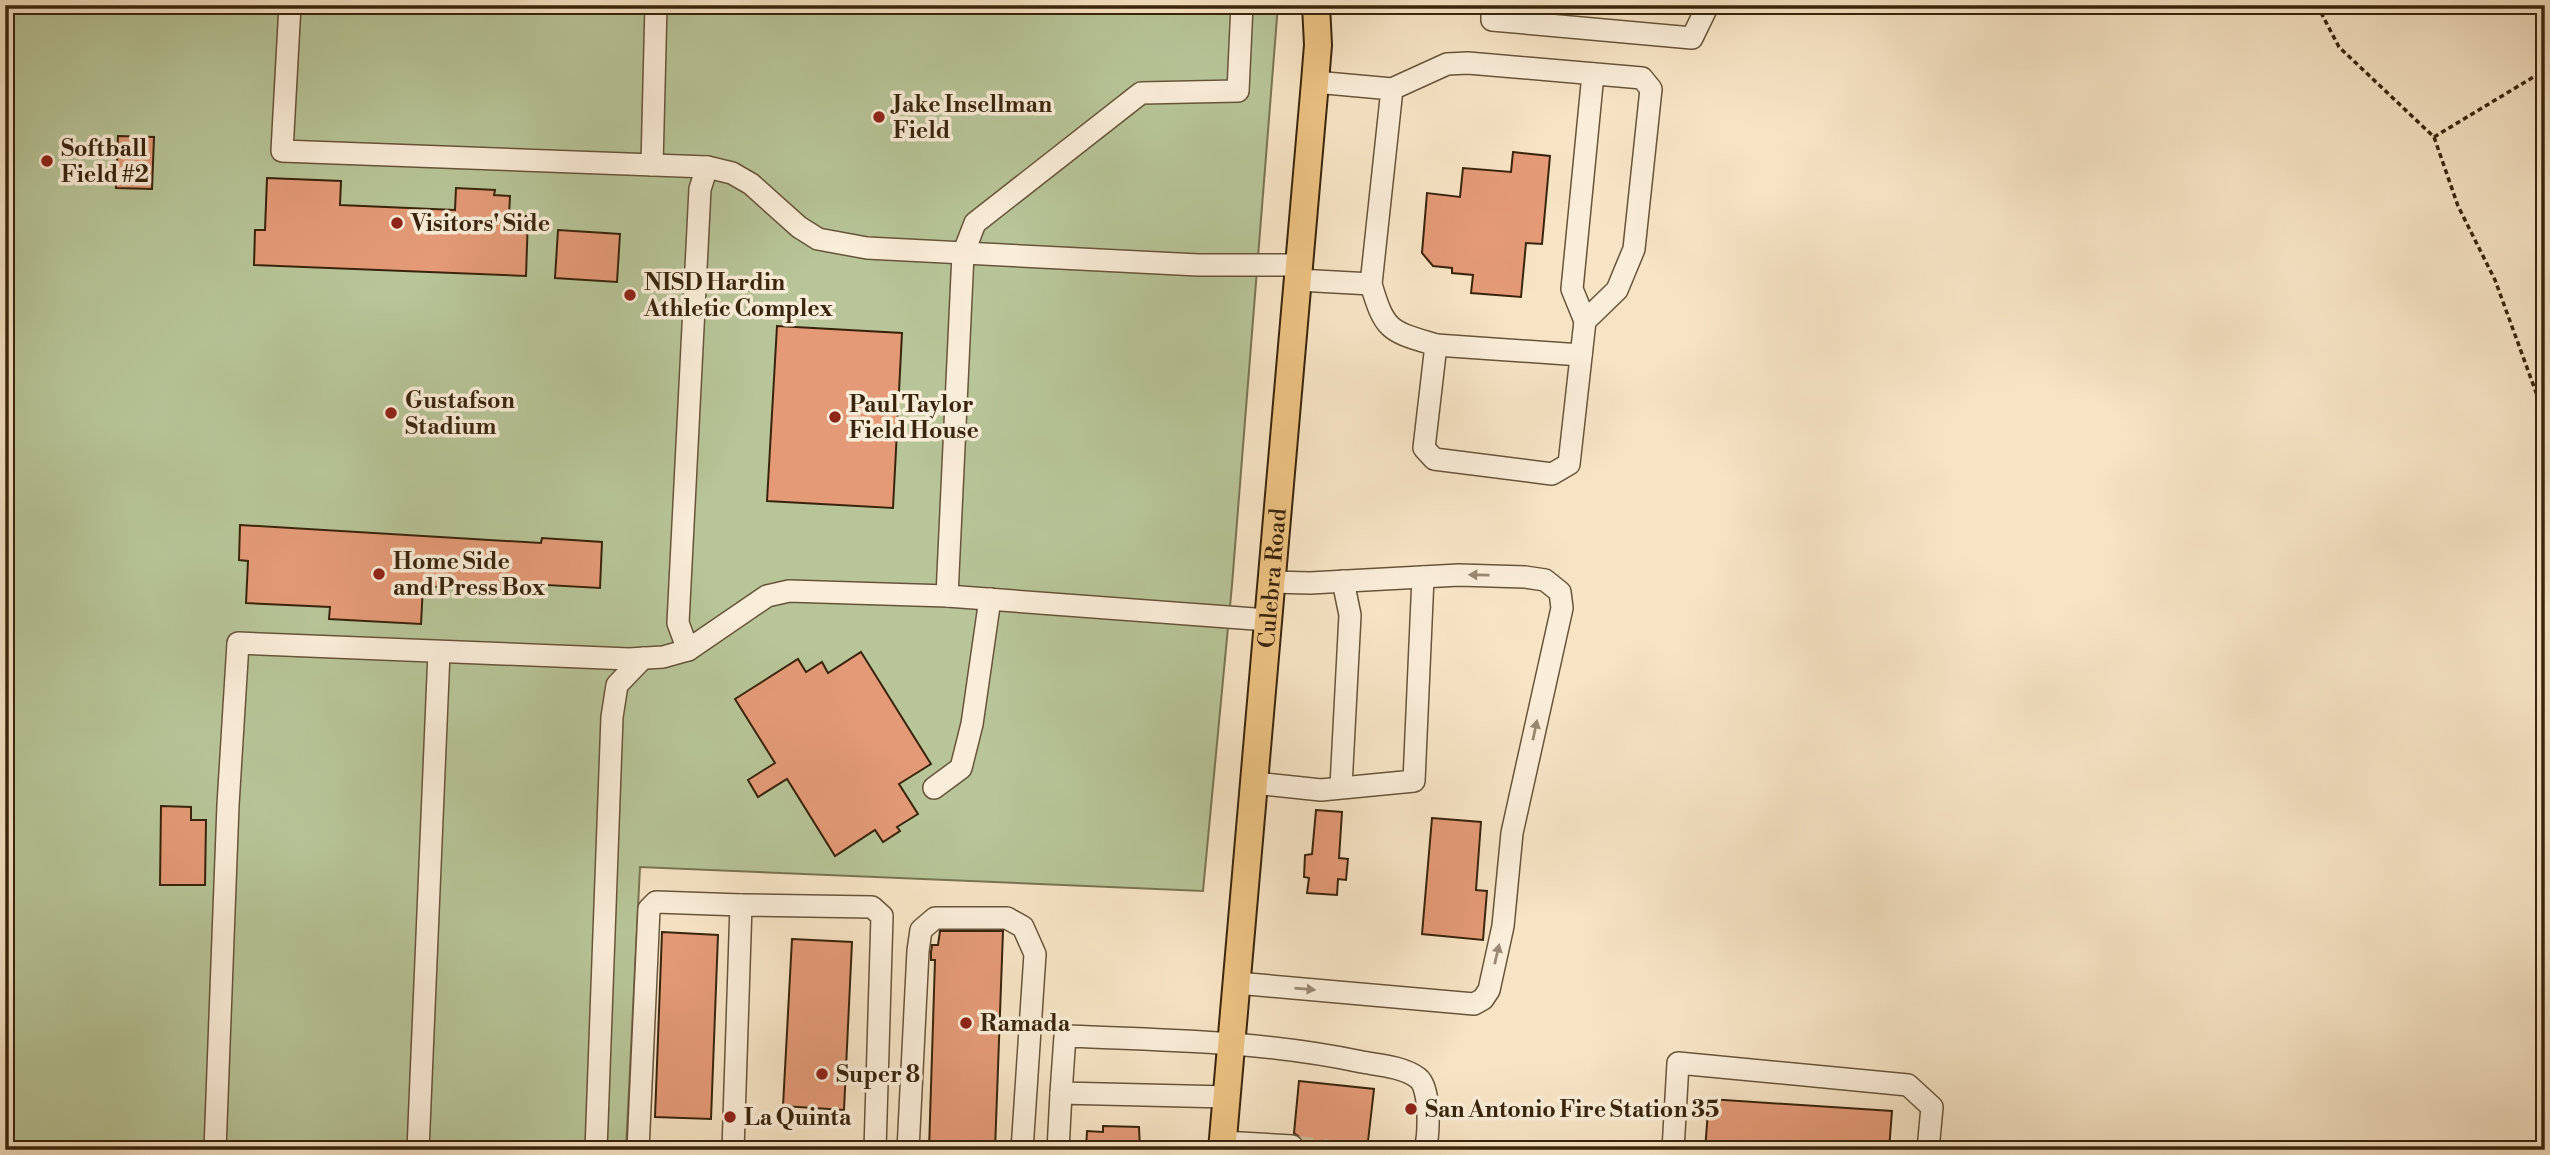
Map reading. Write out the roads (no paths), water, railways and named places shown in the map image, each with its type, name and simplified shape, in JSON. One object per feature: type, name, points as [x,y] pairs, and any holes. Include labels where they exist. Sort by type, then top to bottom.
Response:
[{"type":"main road","name":"Culebra Road","points":[[1223,1146],[1315,82],[1318,45],[1316,5]]},
{"type":"lane","points":[[290,5],[282,150],[707,167],[732,173],[751,184],[799,227],[818,239],[867,248],[1188,265],[1298,273],[1371,284]]},
{"type":"lane","points":[[652,165],[656,5]]},
{"type":"lane","points":[[947,596],[963,254],[975,223],[1141,93],[1238,91],[1242,5]]},
{"type":"lane","points":[[1492,5],[1492,20],[1692,38],[1709,5]]},
{"type":"lane","points":[[1315,82],[1392,89],[1447,64],[1468,63],[1642,78],[1651,89],[1634,249],[1617,290],[1585,321]]},
{"type":"lane","points":[[1436,345],[1424,448],[1434,458],[1552,474],[1569,464],[1585,321],[1572,289],[1592,74]]},
{"type":"lane","points":[[1392,89],[1371,284],[1380,315],[1402,335],[1436,345],[1581,355]]},
{"type":"lane","points":[[688,650],[678,623],[700,189],[707,167]]},
{"type":"lane","points":[[1237,983],[1474,1004],[1483,999],[1489,990],[1503,926],[1512,833],[1562,608],[1560,592],[1545,580],[1525,576],[1459,575],[1272,582]]},
{"type":"lane","points":[[1254,783],[1321,790],[1414,781],[1423,577]]},
{"type":"lane","points":[[1341,786],[1350,615],[1343,581]]},
{"type":"lane","points":[[215,1150],[228,805],[238,643],[439,652],[663,657],[688,650],[767,596],[789,592],[947,596],[1268,620]]},
{"type":"lane","points":[[934,788],[961,768],[972,724],[990,599]]},
{"type":"lane","points":[[418,1150],[439,652]]},
{"type":"lane","points":[[596,1150],[612,717],[617,685],[643,658]]},
{"type":"lane","points":[[638,1150],[649,909],[656,902],[872,907],[882,916],[875,1150]]},
{"type":"lane","points":[[733,1150],[741,905]]},
{"type":"lane","points":[[908,1150],[918,951],[921,930],[935,918],[1007,918],[1023,927],[1035,954],[1022,1150]]},
{"type":"lane","points":[[1058,1150],[1065,1036],[1232,1042],[1310,1051],[1396,1069],[1419,1078],[1428,1093],[1424,1150]]},
{"type":"lane","points":[[1674,1150],[1678,1063],[1908,1085],[1932,1107],[1928,1150]]},
{"type":"lane","points":[[1061,1093],[1227,1097]]},
{"type":"lane","points":[[1223,1146],[1292,1146]]},
{"type":"tunnel","points":[[1292,1146],[1329,1150]]},
{"type":"place","name":"Jake Insellman Field","points":[[879,117]]},
{"type":"place","name":"Softball Field #2","points":[[47,161]]},
{"type":"place","name":"Visitors' Side","points":[[397,223]]},
{"type":"place","name":"NISD Hardin Athletic Complex","points":[[630,295]]},
{"type":"place","name":"Gustafson Stadium","points":[[391,413]]},
{"type":"place","name":"Paul Taylor Field House","points":[[835,417]]},
{"type":"place","name":"Home Side and Press Box","points":[[379,574]]},
{"type":"place","name":"Ramada","points":[[966,1023]]},
{"type":"place","name":"Super 8","points":[[822,1074]]},
{"type":"place","name":"San Antonio Fire Station 35","points":[[1411,1109]]},
{"type":"place","name":"La Quinta","points":[[730,1117]]}]
